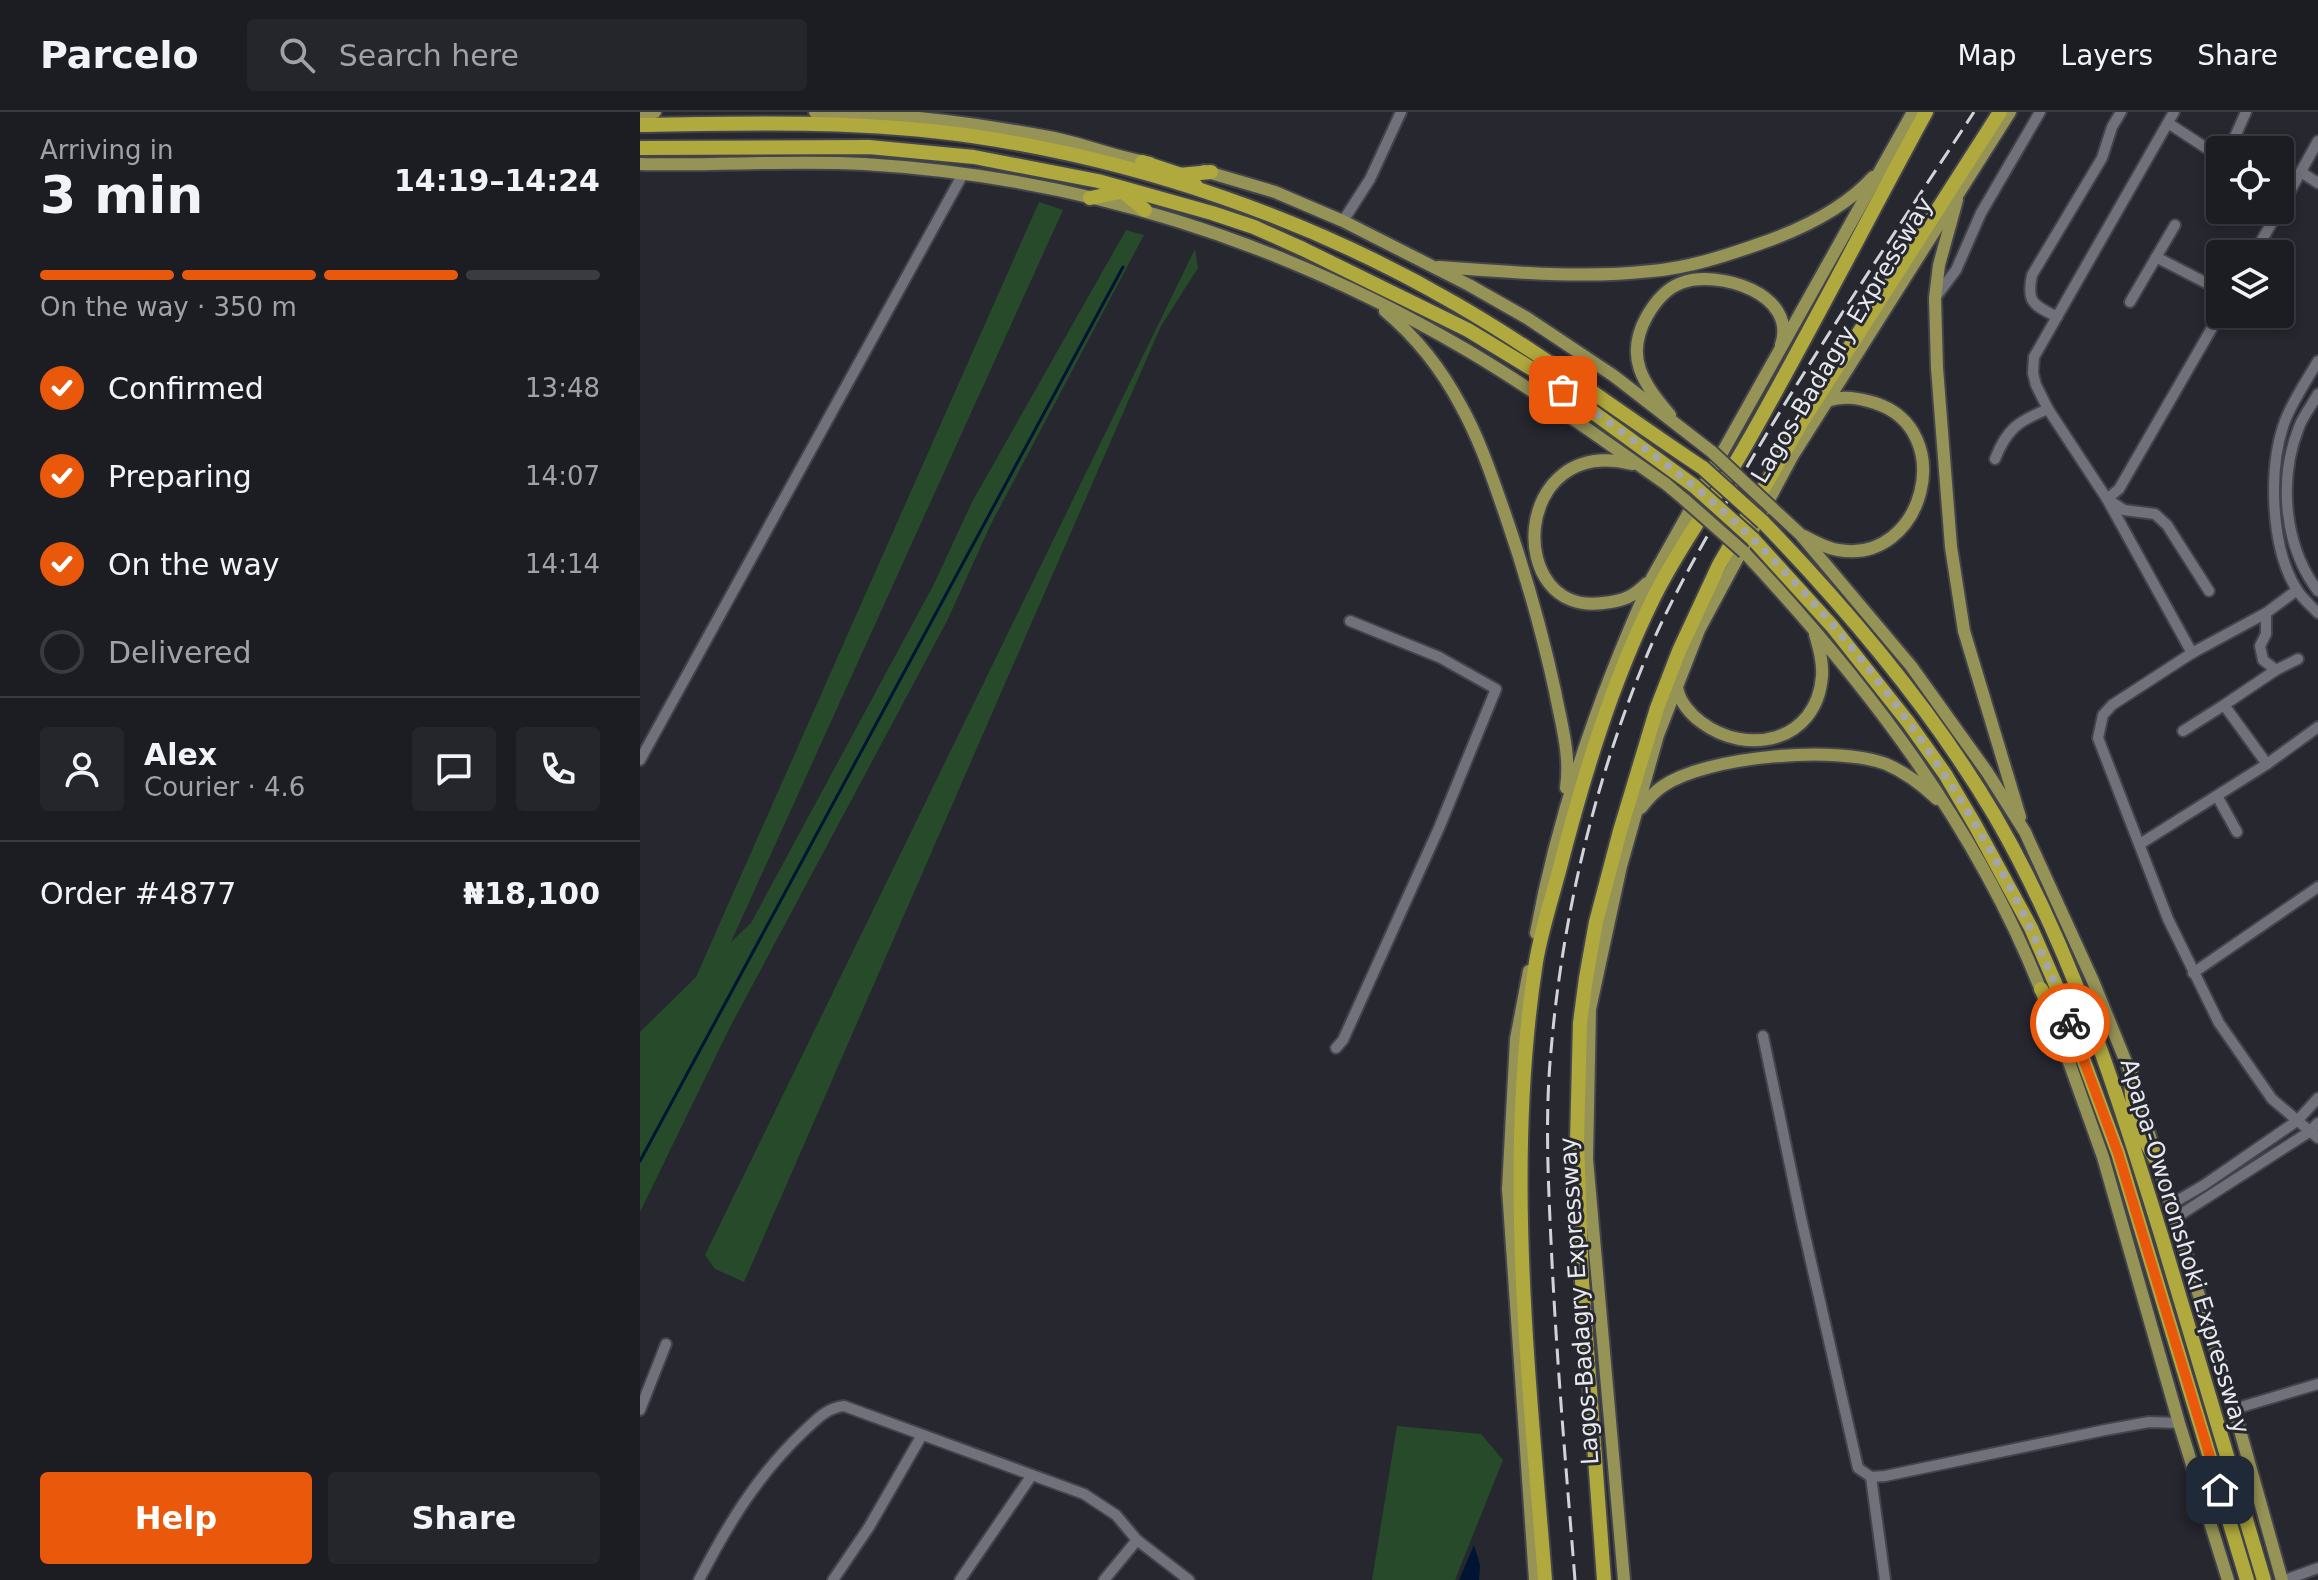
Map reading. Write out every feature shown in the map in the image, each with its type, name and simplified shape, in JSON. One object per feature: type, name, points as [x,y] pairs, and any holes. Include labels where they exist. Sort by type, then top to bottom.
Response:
[{"type":"highway","name":"Lagos-Badagry Expressway","points":[[1545,1580],[1527,1354],[1521,1103],[1537,957],[1575,807],[1609,707],[1655,595],[1747,444],[1926,112]]},
{"type":"highway","name":"Lagos-Badagry Expressway","points":[[1604,1580],[1582,1281],[1577,1141],[1580,1023],[1586,978],[1596,922],[1620,831],[1657,708],[1679,651],[1719,565],[1803,420],[2000,112]]},
{"type":"highway","name":"Apapa-Oworonshoki Expressway","points":[[640,125],[783,122],[930,131],[1004,142],[1139,169],[1274,215],[1331,240],[1454,303],[1532,351],[1703,468],[1763,522],[1848,615],[1956,754],[1996,818],[2052,925],[2086,1004],[2139,1162],[2264,1580]]},
{"type":"highway","name":"Apapa-Oworonshoki Expressway","points":[[640,148],[869,147],[974,157],[1098,181],[1254,227],[1373,281],[1468,330],[1555,384],[1694,486],[1753,539],[1832,626],[1945,774],[2005,877],[2073,1051],[2118,1153],[2247,1580]]},
{"type":"highway","points":[[1145,210],[1136,192],[1139,169],[1181,175],[1211,172]]},
{"type":"highway","points":[[1181,175],[1206,194]]},
{"type":"highway","points":[[1090,198],[1136,192]]},
{"type":"highway","points":[[2048,986],[2073,1051]]},
{"type":"highway","points":[[2130,1072],[2139,1162]]},
{"type":"highway","points":[[2111,1080],[2155,1158]]},
{"type":"main road","points":[[640,112],[655,112]]},
{"type":"main road","name":"Apapa-Oworonshoki Expressway","points":[[815,112],[900,116],[1058,139],[1139,169],[1211,172],[1275,192],[1343,221],[1527,318],[1614,376],[1712,452],[1800,534],[1931,692],[2025,832],[2099,993],[2130,1072],[2283,1580]]},
{"type":"main road","name":"Lagos-Badagry Expressway","points":[[1535,1580],[1508,1189],[1516,1039],[1560,824],[1595,712],[1620,647],[1652,578],[1913,112]]},
{"type":"main road","name":"Lagos-Badagry Expressway","points":[[1624,1580],[1587,1159],[1590,1009],[1621,866],[1658,735],[1699,630],[1793,455],[2010,112]]},
{"type":"main road","points":[[1433,266],[1561,275],[1654,271],[1726,255],[1782,237],[1843,204],[1865,185],[1887,159]]},
{"type":"main road","name":"Apapa-Oworonshoki Expressway","points":[[640,164],[863,164],[1027,184],[1145,210],[1248,244],[1405,316],[1468,351],[1640,466],[1685,500],[1744,552],[1814,631],[1894,731],[1951,812],[2048,986]]},
{"type":"main road","points":[[1959,190],[1942,254],[1935,298],[1945,502],[1962,617],[2025,832]]},
{"type":"main road","points":[[1677,423],[1648,389],[1638,368],[1637,351],[1638,332],[1657,299],[1679,283],[1706,277],[1727,279],[1764,296],[1779,318],[1783,338],[1777,357]]},
{"type":"main road","points":[[1362,296],[1387,312],[1422,348],[1460,404],[1490,470],[1529,588],[1561,722],[1568,765],[1560,824]]},
{"type":"main road","points":[[1800,534],[1840,551],[1881,544],[1894,536],[1908,520],[1919,500],[1925,475],[1922,455],[1913,432],[1899,417],[1882,405],[1863,399],[1843,397],[1827,401]]},
{"type":"main road","points":[[1640,466],[1602,460],[1584,462],[1563,474],[1547,490],[1537,508],[1533,536],[1545,579],[1561,595],[1588,605],[1634,596],[1652,578]]},
{"type":"main road","points":[[1677,687],[1682,701],[1694,717],[1712,731],[1747,742],[1780,737],[1796,727],[1809,713],[1818,695],[1822,659],[1814,631]]},
{"type":"main road","points":[[1638,811],[1664,785],[1711,768],[1757,759],[1823,753],[1857,756],[1887,765],[1913,779],[1951,812]]},
{"type":"main road","name":"Apapa-Oworonshoki Expressway","points":[[2073,1051],[2179,1423],[2228,1580]]},
{"type":"street","points":[[1343,221],[1370,179],[1401,112]]},
{"type":"street","points":[[1935,298],[1956,270],[1981,213],[2040,112]]},
{"type":"street","points":[[2057,317],[2032,302],[2029,292],[2032,275],[2102,158],[2112,127],[2121,112]]},
{"type":"street","points":[[2174,112],[2034,357],[2033,373],[2048,409],[2107,499],[2192,653]]},
{"type":"street","points":[[2235,136],[2246,112]]},
{"type":"street","points":[[2168,123],[2206,148]]},
{"type":"street","points":[[2294,185],[2318,141]]},
{"type":"street","points":[[2301,172],[2318,183]]},
{"type":"street","points":[[640,760],[963,174]]},
{"type":"street","points":[[2130,302],[2175,225]]},
{"type":"street","points":[[2156,257],[2206,283]]},
{"type":"street","points":[[2107,499],[2119,489],[2212,328]]},
{"type":"street","points":[[2318,361],[2285,421],[2278,448],[2275,494],[2276,532],[2297,590],[2318,613]]},
{"type":"street","points":[[2316,583],[2301,564],[2289,530],[2288,492],[2292,451],[2300,425],[2318,395]]},
{"type":"street","points":[[1995,459],[2007,433],[2031,416],[2048,409]]},
{"type":"street","points":[[2107,499],[2124,510],[2155,514],[2167,525],[2209,591]]},
{"type":"street","points":[[2297,590],[2266,613],[2192,653],[2112,705],[2103,715],[2098,738],[2168,919],[2219,1023],[2272,1099],[2314,1135]]},
{"type":"street","points":[[2266,613],[2266,634],[2260,646],[2263,660],[2276,670]]},
{"type":"street","points":[[1336,1048],[1343,1040],[1432,843],[1496,689],[1439,657],[1350,621]]},
{"type":"street","points":[[2183,731],[2298,659]]},
{"type":"street","points":[[2224,705],[2267,764]]},
{"type":"street","points":[[2140,844],[2267,764],[2318,727]]},
{"type":"street","points":[[2217,796],[2237,832]]},
{"type":"street","points":[[2193,973],[2318,887]]},
{"type":"street","points":[[1763,1036],[1858,1468],[1871,1477],[1885,1476],[2119,1427],[2149,1422],[2179,1423]]},
{"type":"street","points":[[2170,1205],[2297,1121],[2318,1098]]},
{"type":"street","points":[[2175,1218],[2314,1135],[2318,1123]]},
{"type":"street","points":[[640,1410],[666,1344]]},
{"type":"street","points":[[2234,1409],[2318,1384]]},
{"type":"street","points":[[699,1580],[751,1489],[772,1463],[831,1407],[844,1406],[1084,1494],[1116,1515],[1137,1540],[1189,1580]]},
{"type":"street","points":[[833,1580],[869,1527],[922,1435]]},
{"type":"street","points":[[960,1580],[1032,1475]]},
{"type":"street","points":[[1871,1477],[1885,1580]]},
{"type":"street","points":[[1104,1580],[1137,1540]]},
{"type":"street","points":[[2283,1580],[2318,1568]]},
{"type":"green space","points":[[1039,202],[1063,210],[731,942],[751,923],[934,584],[972,502],[1126,230],[1144,235],[991,524],[947,621],[728,1031],[640,1212],[640,1032],[696,977]]},
{"type":"green space","points":[[1195,249],[1198,268],[1161,326],[744,1282],[715,1269],[705,1255]]},
{"type":"green space","points":[[1397,1426],[1481,1434],[1503,1460],[1455,1580],[1372,1580]]},
{"type":"water","points":[[1474,1545],[1480,1565],[1479,1580],[1459,1580]]},
{"type":"waterway","points":[[640,1161],[1123,267]]},
{"type":"railway","points":[[1575,1580],[1553,1283],[1548,1098],[1563,952],[1596,803],[1610,754],[1645,660],[1690,568],[1796,386],[1974,112]]},
{"type":"way so far","points":[[1563,390],[1694,486],[1753,539],[1832,626],[1945,774],[2031,928],[2070,1023]]},
{"type":"route","points":[[2070,1023],[2118,1153],[2220,1490]]}]
